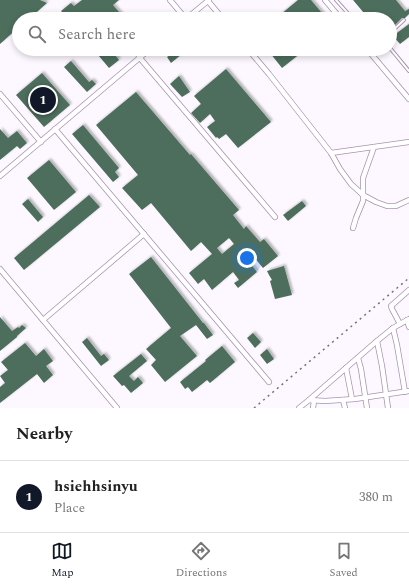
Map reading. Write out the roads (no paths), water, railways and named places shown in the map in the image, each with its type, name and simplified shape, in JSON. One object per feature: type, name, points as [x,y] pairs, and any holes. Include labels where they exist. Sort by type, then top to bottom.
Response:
[{"type":"street","points":[[170,0],[180,12]]},
{"type":"street","points":[[325,0],[335,12]]},
{"type":"street","points":[[195,12],[209,1],[218,12]]},
{"type":"street","points":[[254,56],[331,152],[340,169],[351,184],[363,195],[387,206],[396,206],[409,200]]},
{"type":"street","points":[[373,56],[409,99]]},
{"type":"street","points":[[0,176],[140,57],[275,217]]},
{"type":"street","points":[[0,94],[41,142]]},
{"type":"street","points":[[55,129],[269,382]]},
{"type":"street","points":[[331,152],[409,142]]},
{"type":"street","points":[[353,228],[363,201],[364,178],[374,147]]},
{"type":"street","points":[[43,320],[144,234]]},
{"type":"street","points":[[0,269],[117,408]]},
{"type":"street","points":[[400,324],[391,306],[409,290]]},
{"type":"street","points":[[299,408],[311,400],[393,328],[408,320],[409,327]]},
{"type":"street","points":[[311,400],[343,400],[407,392],[393,328]]},
{"type":"street","points":[[377,341],[388,408]]},
{"type":"street","points":[[358,358],[367,408]]},
{"type":"street","points":[[346,368],[352,399]]},
{"type":"street","points":[[311,400],[314,408]]},
{"type":"street","points":[[343,400],[345,408]]},
{"type":"street","points":[[325,401],[326,408]]},
{"type":"lane","points":[[336,0],[346,12]]},
{"type":"lane","points":[[397,26],[404,20]]},
{"type":"lane","points":[[397,56],[409,71]]},
{"type":"railway","points":[[254,408],[409,278]]},
{"type":"place","name":"hsiehhsinyu","points":[[43,100]]}]
